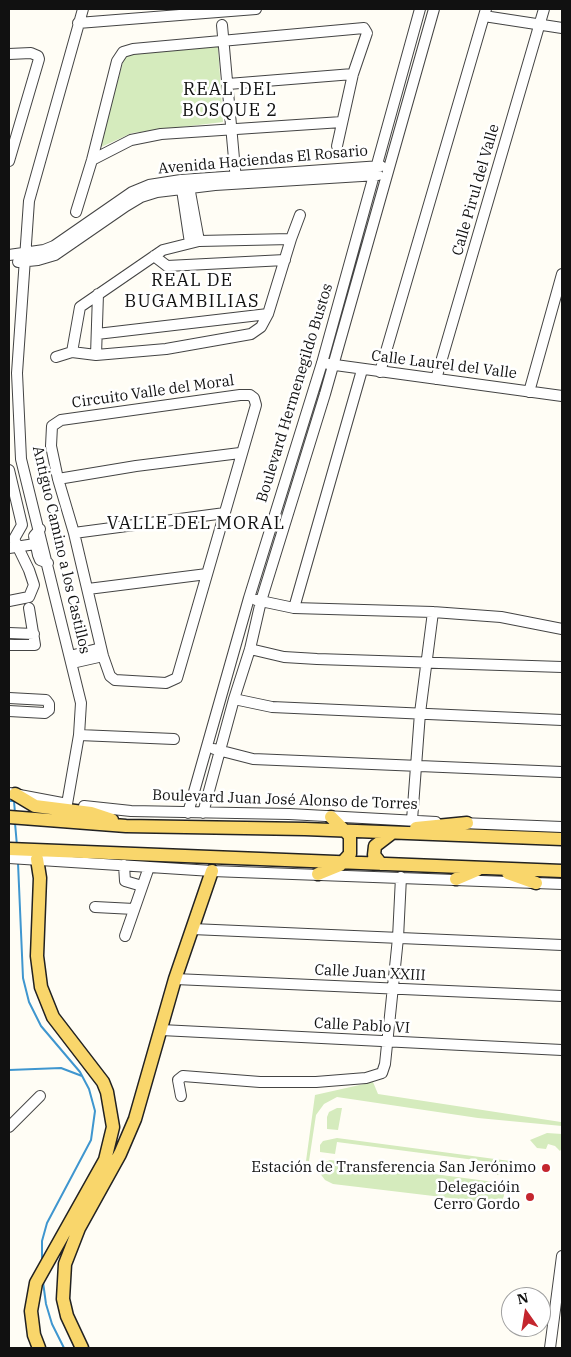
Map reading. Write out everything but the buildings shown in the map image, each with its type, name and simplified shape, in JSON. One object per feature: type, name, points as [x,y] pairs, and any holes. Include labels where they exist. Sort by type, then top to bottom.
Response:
[{"type":"main road","points":[[12,794],[35,806],[91,813],[126,826]]},
{"type":"main road","name":"Boulevard Juan José Alonso de Torres","points":[[9,817],[126,826],[562,839]]},
{"type":"main road","points":[[318,874],[344,862],[350,854],[352,843],[346,832],[331,817]]},
{"type":"main road","points":[[381,864],[375,858],[374,850],[378,842],[390,834],[415,828],[467,823]]},
{"type":"main road","points":[[9,849],[37,856],[344,862],[562,871]]},
{"type":"main road","points":[[37,856],[40,878],[37,956],[41,987],[53,1017],[103,1082],[111,1110],[113,1127],[109,1150],[44,1266],[33,1295],[32,1320],[39,1348]]},
{"type":"main road","points":[[456,879],[482,868]]},
{"type":"main road","points":[[497,869],[536,882]]},
{"type":"main road","points":[[82,1348],[67,1316],[63,1299],[65,1264],[79,1228],[120,1154],[135,1120],[176,979],[212,871]]},
{"type":"street","points":[[78,23],[256,9]]},
{"type":"street","name":"Boulevard Hermenegildo Bustos","points":[[188,813],[249,598],[322,363],[420,9]]},
{"type":"street","name":"Boulevard Hermenegildo Bustos","points":[[203,813],[219,751],[250,649],[261,601],[333,366],[434,9]]},
{"type":"street","name":"Calle Pirul del Valle","points":[[436,379],[544,9]]},
{"type":"street","name":"Antiguo Camino a los Castillos","points":[[67,804],[79,735],[81,703],[40,528],[24,472],[20,449],[17,373],[24,258],[31,192],[80,10]]},
{"type":"street","points":[[380,372],[485,13],[562,28]]},
{"type":"street","points":[[222,25],[235,179]]},
{"type":"street","points":[[76,212],[92,160],[117,60],[123,52],[133,48],[364,28],[367,33],[353,74],[337,146]]},
{"type":"street","points":[[9,54],[31,53],[38,56],[39,59],[9,161]]},
{"type":"street","points":[[228,84],[353,74]]},
{"type":"street","points":[[92,160],[116,146],[142,137],[342,122]]},
{"type":"street","name":"Avenida Haciendas El Rosario","points":[[328,173],[353,176],[375,170]]},
{"type":"street","name":"Avenida Haciendas El Rosario","points":[[9,255],[24,258],[46,258],[132,192],[149,185],[388,170]]},
{"type":"street","points":[[353,176],[364,182],[370,193]]},
{"type":"street","points":[[184,183],[195,242]]},
{"type":"street","points":[[56,357],[72,352],[96,355],[166,349],[244,336],[257,331],[268,314],[300,215]]},
{"type":"street","points":[[72,352],[78,310],[98,294],[169,248],[195,242],[291,239]]},
{"type":"street","points":[[154,256],[167,266],[285,260]]},
{"type":"street","name":"Avenida Haciendas El Rosario","points":[[9,262],[24,258]]},
{"type":"street","points":[[529,392],[562,274]]},
{"type":"street","points":[[96,355],[98,294]]},
{"type":"street","points":[[97,334],[268,314]]},
{"type":"street","name":"Calle Laurel del Valle","points":[[322,363],[562,396]]},
{"type":"street","points":[[294,608],[362,370]]},
{"type":"street","name":"Circuito Valle del Moral","points":[[246,394],[254,398],[256,405],[240,454],[225,513],[176,680],[166,683],[118,681],[110,676],[102,652],[74,533],[58,478],[51,438],[52,426],[58,421],[246,394]]},
{"type":"street","points":[[58,478],[136,466],[240,454]]},
{"type":"street","points":[[9,470],[11,492],[22,525],[14,537],[13,548],[30,570],[34,585],[29,597],[9,601]]},
{"type":"street","points":[[74,533],[225,513]]},
{"type":"street","points":[[40,528],[34,536],[35,544],[40,560],[48,563]]},
{"type":"street","points":[[13,548],[35,544]]},
{"type":"street","points":[[88,589],[207,574]]},
{"type":"street","points":[[249,598],[294,608],[433,612],[515,619],[562,628]]},
{"type":"street","points":[[9,645],[35,645],[28,608]]},
{"type":"street","points":[[412,820],[420,712],[433,612]]},
{"type":"street","points":[[9,633],[34,634]]},
{"type":"street","points":[[250,649],[284,657],[562,667]]},
{"type":"street","points":[[71,660],[102,652]]},
{"type":"street","points":[[9,698],[46,700],[49,704],[49,710],[45,713],[9,711]]},
{"type":"street","points":[[234,699],[272,707],[420,712],[562,720]]},
{"type":"street","points":[[79,735],[174,739]]},
{"type":"street","points":[[206,746],[253,759],[562,772]]},
{"type":"street","name":"Boulevard Juan José Alonso de Torres","points":[[12,794],[67,804],[131,811],[562,827]]},
{"type":"street","points":[[9,858],[37,856],[124,865],[212,871],[562,884]]},
{"type":"street","points":[[124,865],[125,881],[142,886]]},
{"type":"street","points":[[125,936],[149,867]]},
{"type":"street","points":[[181,1096],[178,1080],[183,1076],[260,1082],[316,1082],[374,1076],[382,1073],[398,938],[401,877]]},
{"type":"street","points":[[95,907],[134,909]]},
{"type":"street","points":[[192,929],[562,945]]},
{"type":"street","name":"Calle Juan XXIII","points":[[176,979],[562,996]]},
{"type":"street","name":"Calle Pablo VI","points":[[161,1030],[562,1050]]},
{"type":"street","points":[[9,1127],[40,1096]]},
{"type":"street","points":[[550,1348],[562,1256]]},
{"type":"green space","points":[[218,46],[223,122],[132,133],[99,148],[125,55]]},
{"type":"green space","points":[[373,1082],[378,1094],[561,1122],[562,1126],[478,1118],[337,1097],[324,1104],[316,1115],[309,1161],[306,1161],[315,1095]]},
{"type":"green space","points":[[342,1108],[338,1130],[327,1129],[329,1112]]},
{"type":"green space","points":[[547,1133],[562,1134],[562,1148],[560,1151],[555,1146],[548,1144],[546,1149],[537,1148],[530,1140]]},
{"type":"green space","points":[[337,1138],[511,1162],[505,1172],[497,1175],[498,1163],[337,1142],[335,1154],[320,1152],[320,1145],[323,1141]]},
{"type":"green space","points":[[330,1160],[494,1182],[503,1187],[504,1196],[501,1202],[492,1203],[333,1184],[325,1180],[319,1172],[321,1164]]},
{"type":"waterway","points":[[9,801],[14,801],[15,813]]},
{"type":"waterway","points":[[15,823],[17,846]]},
{"type":"waterway","points":[[18,863],[23,978],[29,1002],[41,1026],[80,1072],[89,1089],[95,1111],[91,1140],[47,1223],[42,1241],[42,1262]]},
{"type":"waterway","points":[[9,1070],[61,1068],[82,1076]]},
{"type":"waterway","points":[[43,1282],[46,1304],[52,1324],[64,1348]]},
{"type":"place","name":"Estación de Transferencia San Jerónimo","points":[[546,1168]]},
{"type":"place","name":"Delegacióin Cerro Gordo","points":[[530,1197]]},
{"type":"district","name":"REAL DEL BOSQUE 2","points":[[230,100]]},
{"type":"district","name":"REAL DE BUGAMBILIAS","points":[[192,291]]},
{"type":"district","name":"VALLE DEL MORAL","points":[[196,524]]}]
